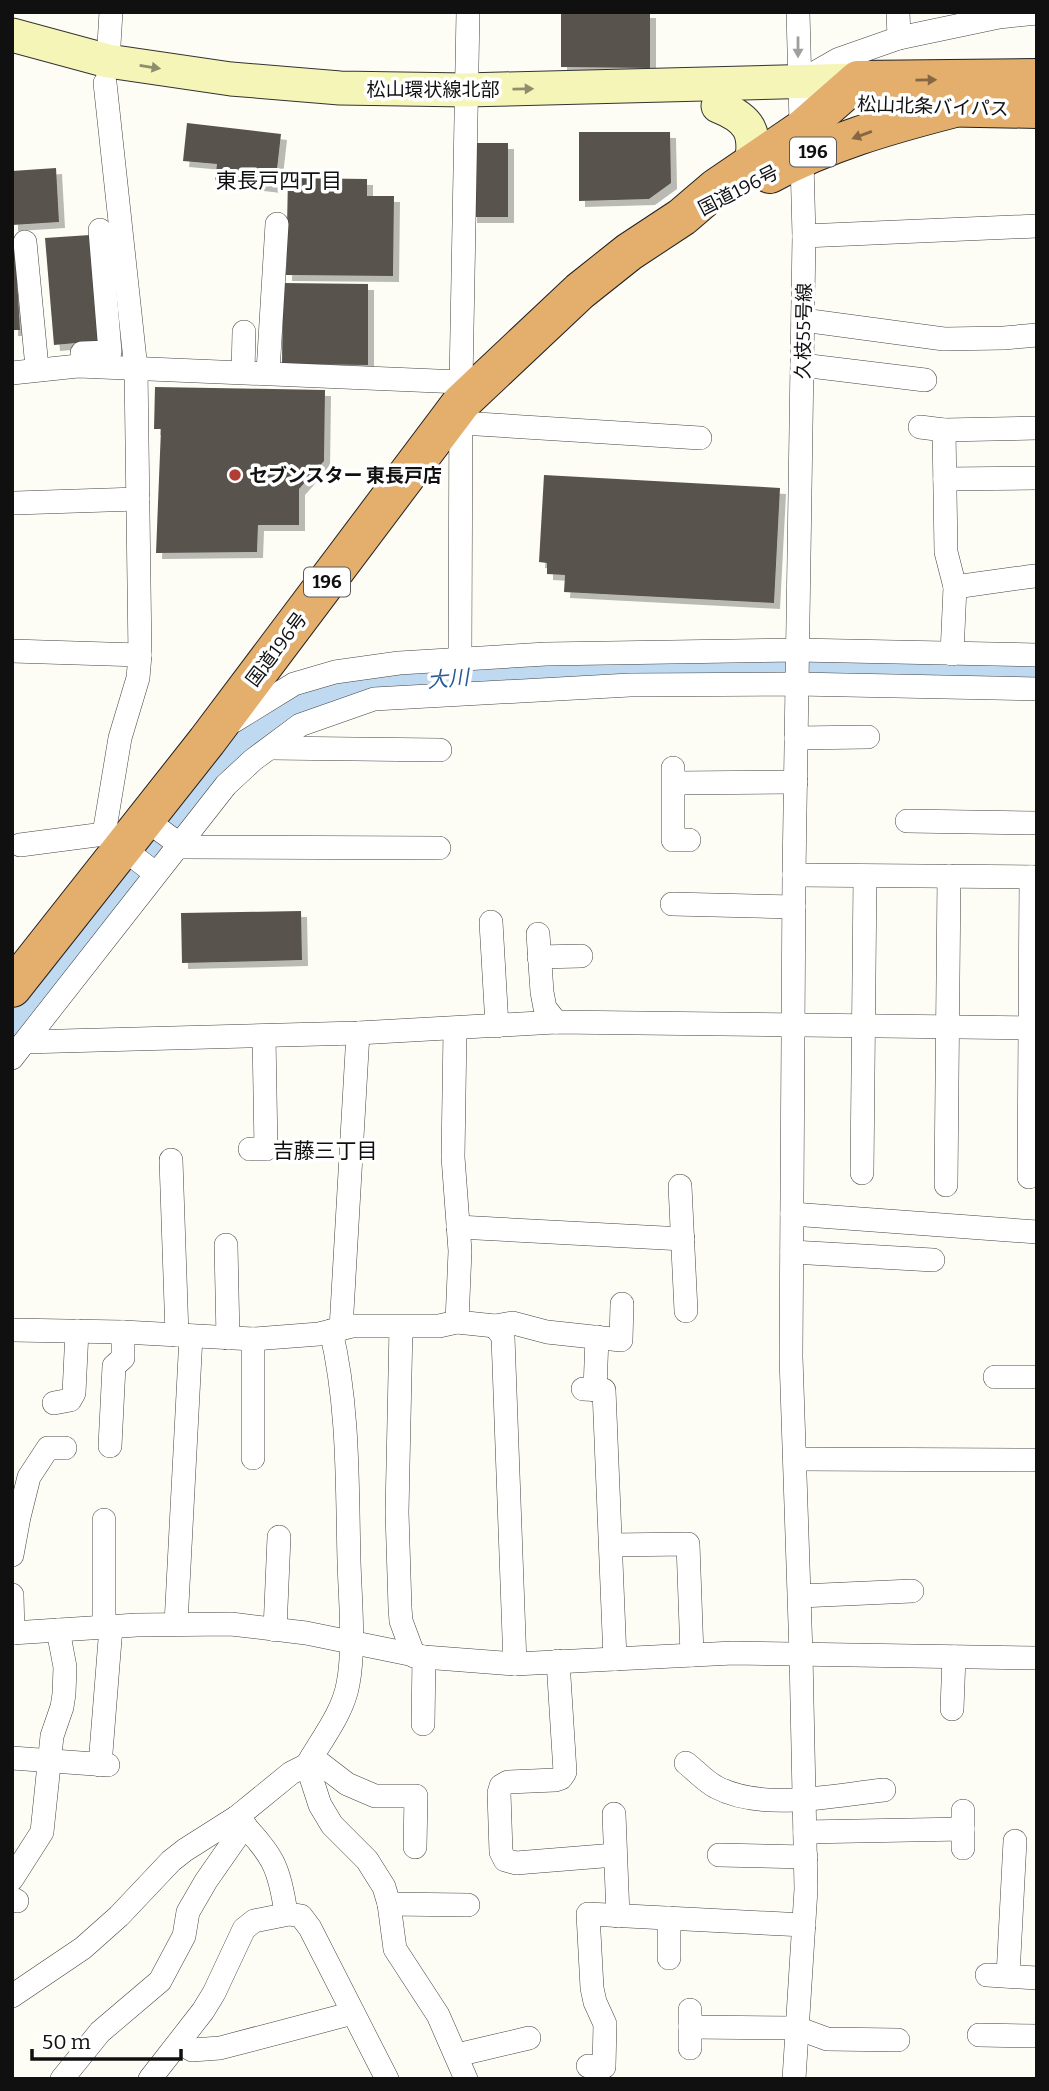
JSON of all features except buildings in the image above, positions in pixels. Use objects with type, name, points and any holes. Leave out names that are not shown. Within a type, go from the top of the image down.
[{"type":"highway","name":"松山北条バイパス","points":[[815,109],[1037,78]]},
{"type":"highway","name":"松山北条バイパス","points":[[815,109],[1037,109]]},
{"type":"highway","name":"国道196号","points":[[815,109],[889,125],[951,109]]},
{"type":"highway","name":"国道196号","points":[[46,976],[147,846],[206,741],[284,681],[461,403],[580,291],[629,252],[682,217],[716,188],[751,166],[815,109]]},
{"type":"highway","name":"国道196号","points":[[682,217],[723,201],[815,109]]},
{"type":"street","points":[[111,12],[107,72],[136,369],[140,655],[138,678],[120,737],[147,846]]},
{"type":"street","points":[[460,659],[461,403],[468,12]]},
{"type":"street","name":"久枝55号線","points":[[794,2079],[806,1857],[791,1357],[794,875],[804,236],[815,109],[798,12]]},
{"type":"street","points":[[898,12],[899,38]]},
{"type":"street","points":[[815,109],[839,59],[899,38],[999,14],[1037,13]]},
{"type":"street","name":"松山環状線北部","points":[[12,35],[107,72]]},
{"type":"street","name":"松山環状線北部","points":[[12,58],[107,72],[231,79],[466,102],[815,109]]},
{"type":"street","name":"松山環状線北部","points":[[466,102],[815,109]]},
{"type":"street","points":[[719,106],[733,112],[750,129],[755,146],[751,166]]},
{"type":"street","points":[[268,372],[277,224]]},
{"type":"street","points":[[804,236],[1037,226]]},
{"type":"street","points":[[12,359],[110,352],[100,230]]},
{"type":"street","points":[[25,242],[36,357]]},
{"type":"street","points":[[803,320],[944,339],[1037,335]]},
{"type":"street","points":[[243,372],[244,332]]},
{"type":"street","points":[[802,365],[925,380]]},
{"type":"street","points":[[12,373],[78,366],[268,372],[700,438]]},
{"type":"street","points":[[920,427],[944,430],[1037,428]]},
{"type":"street","points":[[944,430],[946,552],[955,587],[952,654]]},
{"type":"street","points":[[945,479],[1037,478]]},
{"type":"street","points":[[15,503],[138,499]]},
{"type":"street","points":[[955,587],[1034,576]]},
{"type":"street","points":[[300,725],[284,681],[399,663],[546,654],[798,650],[1037,655]]},
{"type":"street","points":[[12,651],[140,655]]},
{"type":"street","points":[[147,846],[300,725],[374,699],[630,685],[797,684],[1037,690]]},
{"type":"street","points":[[796,738],[868,737]]},
{"type":"street","points":[[270,748],[440,750]]},
{"type":"street","points":[[689,840],[674,840],[673,775],[796,782]]},
{"type":"street","points":[[907,821],[1023,816]]},
{"type":"street","points":[[20,845],[439,848]]},
{"type":"street","points":[[794,875],[1034,877],[1029,1177]]},
{"type":"street","points":[[862,1173],[865,876]]},
{"type":"street","points":[[946,1185],[949,876]]},
{"type":"street","points":[[672,904],[794,906]]},
{"type":"street","points":[[491,922],[496,1026]]},
{"type":"street","points":[[538,934],[545,1008],[556,1022]]},
{"type":"street","points":[[539,957],[582,956]]},
{"type":"street","points":[[46,976],[19,1050],[455,1030],[556,1022],[1033,1028]]},
{"type":"street","points":[[455,1030],[453,1157],[460,1251],[457,1322]]},
{"type":"street","points":[[12,1996],[83,1948],[119,1916],[171,1861],[241,1821],[291,1773],[309,1761],[341,1705],[348,1685],[350,1642],[347,1497],[336,1330],[358,1034]]},
{"type":"street","points":[[250,1149],[266,1149],[264,1037]]},
{"type":"street","points":[[171,1160],[184,1335],[176,1624]]},
{"type":"street","points":[[680,1186],[686,1311]]},
{"type":"street","points":[[792,1214],[1037,1232]]},
{"type":"street","points":[[458,1227],[683,1239]]},
{"type":"street","points":[[226,1245],[228,1338]]},
{"type":"street","points":[[792,1252],[933,1261]]},
{"type":"street","points":[[12,1330],[123,1332],[253,1339],[352,1326],[439,1326],[457,1322],[495,1326],[513,1323],[547,1332],[621,1340],[622,1304]]},
{"type":"street","points":[[401,1326],[397,1512],[400,1608],[401,1620],[419,1656],[423,1724]]},
{"type":"street","points":[[495,1326],[503,1337],[515,1664]]},
{"type":"street","points":[[54,1403],[70,1401],[74,1393],[77,1331]]},
{"type":"street","points":[[110,1446],[114,1366],[123,1358],[123,1332]]},
{"type":"street","points":[[597,1337],[589,1390],[604,1390],[615,1658]]},
{"type":"street","points":[[253,1339],[253,1458]]},
{"type":"street","points":[[995,1377],[1037,1377]]},
{"type":"street","points":[[12,1555],[29,1477],[48,1447],[65,1448]]},
{"type":"street","points":[[795,1460],[1037,1460]]},
{"type":"street","points":[[12,1758],[104,1765],[108,1627],[104,1520]]},
{"type":"street","points":[[275,1630],[279,1537]]},
{"type":"street","points":[[611,1545],[688,1544],[692,1655]]},
{"type":"street","points":[[800,1596],[912,1591]]},
{"type":"street","points":[[12,1595],[13,1633],[176,1624],[231,1624],[350,1642],[419,1656],[515,1664],[733,1653],[1037,1658]]},
{"type":"street","points":[[12,1879],[42,1832],[51,1736],[62,1707],[64,1693],[65,1667],[58,1630]]},
{"type":"street","points":[[952,1709],[954,1657]]},
{"type":"street","points":[[558,1661],[565,1772],[561,1778],[555,1780],[508,1782],[501,1786],[501,1852],[505,1860],[516,1863],[615,1855]]},
{"type":"street","points":[[309,1761],[375,1797],[416,1796],[415,1847]]},
{"type":"street","points":[[309,1761],[320,1805],[332,1825],[377,1873],[389,1904],[395,1949],[438,2015],[466,2079]]},
{"type":"street","points":[[686,1763],[716,1787],[755,1799],[779,1801],[884,1790]]},
{"type":"street","points":[[614,1814],[618,1916]]},
{"type":"street","points":[[241,1821],[269,1852],[276,1867],[286,1914]]},
{"type":"street","points":[[62,2079],[100,2032],[160,1981],[184,1936],[188,1912],[241,1821]]},
{"type":"street","points":[[805,1832],[963,1829]]},
{"type":"street","points":[[1015,1841],[997,1976],[1037,1978]]},
{"type":"street","points":[[719,1855],[806,1857]]},
{"type":"street","points":[[389,1904],[468,1905]]},
{"type":"street","points":[[150,2079],[214,1993],[244,1929],[254,1921],[286,1914],[301,1916],[310,1928],[387,2079]]},
{"type":"street","points":[[588,2066],[604,2067],[605,2039],[605,2024],[592,1988],[588,1914],[804,1924]]},
{"type":"street","points":[[669,1918],[669,1958]]},
{"type":"street","points":[[180,2042],[192,2050],[220,2048],[353,2012]]},
{"type":"street","points":[[690,2029],[797,2028],[827,2039],[898,2040]]},
{"type":"street","points":[[979,2035],[1037,2036]]},
{"type":"street","points":[[457,2055],[529,2038]]},
{"type":"waterway","name":"大川","points":[[12,1032],[156,848],[246,743],[314,703],[374,685],[528,673],[710,669],[1037,672]]},
{"type":"place","name":"セブンスター 東長戸店","points":[[235,475]]},
{"type":"district","name":"東長戸四丁目","points":[[279,181]]},
{"type":"district","name":"吉藤三丁目","points":[[325,1151]]}]
